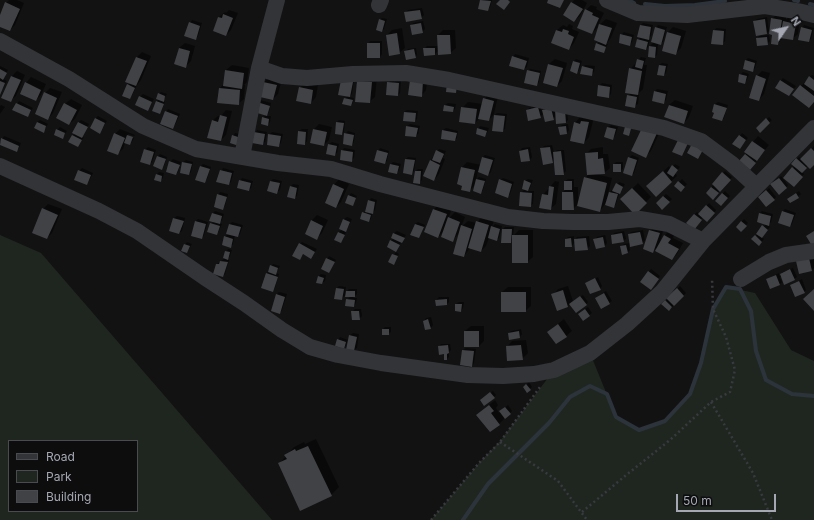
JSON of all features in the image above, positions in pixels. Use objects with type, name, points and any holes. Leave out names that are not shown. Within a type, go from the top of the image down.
[{"type":"street","points":[[242,158],[260,68],[277,0]]},
{"type":"street","points":[[607,0],[687,15],[729,5],[808,9]]},
{"type":"street","points":[[0,41],[68,79],[143,126],[196,149],[242,158],[330,170],[508,217],[543,221],[573,222],[608,222],[640,219],[669,224],[703,242]]},
{"type":"street","points":[[260,68],[282,76],[307,78],[353,74],[406,73],[449,80],[664,128],[701,140],[732,164],[756,186]]},
{"type":"street","points":[[0,166],[99,211],[137,231],[204,277],[244,302],[282,330],[310,347],[338,355],[381,364],[468,375],[503,376],[534,374],[554,370],[590,353],[628,324],[662,292],[703,242],[814,128]]},
{"type":"street","points":[[741,279],[769,262],[786,255],[814,251]]},
{"type":"path","points":[[582,512],[624,476],[670,440],[711,402],[730,392],[735,370],[726,337],[713,309],[712,278]]},
{"type":"path","points":[[431,520],[479,462],[500,442],[554,370]]},
{"type":"path","points":[[711,402],[753,473],[772,520]]},
{"type":"path","points":[[500,442],[558,481],[587,520]]},
{"type":"green space","points":[[0,235],[41,253],[272,520],[0,520]]},
{"type":"green space","points":[[726,287],[755,293],[791,350],[814,361],[814,520],[431,520],[479,463],[500,441],[554,370],[590,353],[616,417],[639,430],[665,421],[690,394],[701,363],[713,309]]},
{"type":"building","points":[[480,0],[491,1],[488,11],[478,9]]},
{"type":"building","points":[[500,0],[508,0],[510,2],[504,10],[496,4]]},
{"type":"building","points":[[548,0],[564,0],[560,8],[547,3]]},
{"type":"building","points":[[5,2],[20,9],[10,31],[0,27],[0,15]]},
{"type":"building","points":[[571,2],[583,9],[574,22],[563,15]]},
{"type":"building","points":[[585,9],[593,13],[592,15],[599,18],[592,34],[577,28]]},
{"type":"building","points":[[420,10],[422,19],[406,22],[404,12]]},
{"type":"building","points":[[223,14],[233,18],[226,36],[213,31],[218,17],[222,18]]},
{"type":"building","points":[[771,18],[782,20],[778,45],[771,44],[772,35],[769,34]]},
{"type":"building","points":[[379,19],[385,21],[382,32],[376,30]]},
{"type":"building","points":[[765,19],[767,34],[756,36],[753,21]]},
{"type":"building","points":[[783,21],[796,24],[793,40],[780,38]]},
{"type":"building","points":[[189,22],[200,26],[196,40],[184,36]]},
{"type":"building","points":[[421,23],[423,33],[412,35],[410,25]]},
{"type":"building","points":[[599,24],[612,28],[606,45],[594,40]]},
{"type":"building","points":[[640,25],[651,27],[649,40],[637,37]]},
{"type":"building","points":[[655,27],[665,30],[661,45],[651,42]]},
{"type":"building","points":[[801,27],[812,30],[809,42],[798,40]]},
{"type":"building","points":[[563,29],[569,31],[568,34],[574,37],[569,50],[551,43],[556,30],[562,32]]},
{"type":"building","points":[[713,30],[724,31],[723,45],[711,44]]},
{"type":"building","points":[[667,32],[681,36],[676,55],[662,51]]},
{"type":"building","points":[[397,33],[400,54],[389,56],[386,35]]},
{"type":"building","points":[[620,34],[632,37],[630,46],[619,43]]},
{"type":"building","points":[[437,35],[450,35],[451,54],[438,55]]},
{"type":"building","points":[[767,37],[768,45],[757,46],[756,38]]},
{"type":"building","points":[[637,39],[648,42],[646,50],[635,47]]},
{"type":"building","points":[[367,43],[380,43],[380,58],[367,58]]},
{"type":"building","points":[[596,43],[606,47],[604,53],[594,50]]},
{"type":"building","points":[[649,46],[656,47],[655,58],[648,57]]},
{"type":"building","points":[[179,48],[190,51],[186,68],[174,64]]},
{"type":"building","points":[[423,48],[435,48],[435,55],[424,56]]},
{"type":"building","points":[[414,49],[416,58],[406,60],[404,51]]},
{"type":"building","points":[[512,56],[527,61],[524,70],[509,66]]},
{"type":"building","points":[[136,57],[147,61],[136,86],[125,82]]},
{"type":"building","points":[[637,59],[644,61],[642,69],[635,67]]},
{"type":"building","points":[[745,60],[755,63],[753,72],[743,69]]},
{"type":"building","points":[[573,61],[580,63],[577,74],[570,71]]},
{"type":"building","points":[[548,64],[563,68],[557,87],[543,83]]},
{"type":"building","points":[[659,65],[666,66],[664,76],[657,75]]},
{"type":"building","points":[[582,66],[593,69],[592,76],[580,74]]},
{"type":"building","points":[[629,68],[642,71],[638,95],[625,93]]},
{"type":"building","points":[[0,69],[7,73],[3,80],[0,78]]},
{"type":"building","points":[[225,70],[244,73],[242,89],[223,86]]},
{"type":"building","points":[[527,70],[540,73],[537,86],[524,83]]},
{"type":"building","points":[[739,74],[747,76],[745,84],[738,82]]},
{"type":"building","points":[[756,75],[766,79],[759,101],[749,98]]},
{"type":"building","points":[[11,76],[21,80],[11,102],[1,98]]},
{"type":"building","points":[[809,76],[814,80],[814,91],[804,84]]},
{"type":"building","points":[[341,80],[353,82],[350,97],[338,95]]},
{"type":"building","points":[[410,80],[423,81],[422,97],[408,95]]},
{"type":"building","points":[[780,80],[794,89],[789,96],[775,88]]},
{"type":"building","points":[[0,81],[5,83],[0,95]]},
{"type":"building","points":[[357,81],[372,82],[370,103],[355,102]]},
{"type":"building","points":[[25,82],[41,90],[36,101],[20,94]]},
{"type":"building","points":[[263,82],[277,85],[273,100],[260,97]]},
{"type":"building","points":[[387,82],[399,83],[398,96],[386,95]]},
{"type":"building","points":[[447,83],[457,84],[456,93],[446,92]]},
{"type":"building","points":[[127,84],[135,88],[130,99],[122,96]]},
{"type":"building","points":[[598,85],[610,87],[609,98],[597,96]]},
{"type":"building","points":[[800,85],[814,96],[814,102],[809,108],[792,95]]},
{"type":"building","points":[[299,87],[313,90],[311,104],[296,101]]},
{"type":"building","points":[[219,88],[240,90],[239,105],[217,103]]},
{"type":"building","points":[[654,91],[666,94],[664,104],[652,101]]},
{"type":"building","points":[[44,92],[57,98],[48,120],[35,114]]},
{"type":"building","points":[[158,93],[165,96],[164,102],[156,99]]},
{"type":"building","points":[[627,95],[637,97],[635,108],[625,106]]},
{"type":"building","points":[[139,96],[152,102],[148,111],[135,105]]},
{"type":"building","points":[[344,98],[353,100],[351,106],[342,104]]},
{"type":"building","points":[[483,98],[494,101],[489,121],[478,119]]},
{"type":"building","points":[[156,101],[164,104],[160,114],[152,111]]},
{"type":"building","points":[[257,102],[270,106],[267,116],[254,112]]},
{"type":"building","points":[[16,103],[31,110],[28,117],[12,110]]},
{"type":"building","points":[[64,103],[77,110],[69,125],[56,118]]},
{"type":"building","points":[[714,104],[727,108],[722,121],[712,118],[714,113],[712,112]]},
{"type":"building","points":[[444,105],[454,107],[453,112],[443,111]]},
{"type":"building","points":[[669,105],[688,111],[684,124],[664,117]]},
{"type":"building","points":[[461,107],[477,109],[475,124],[459,122]]},
{"type":"building","points":[[538,107],[541,118],[528,121],[526,110]]},
{"type":"building","points":[[551,108],[554,120],[545,122],[542,110]]},
{"type":"building","points":[[555,110],[565,110],[566,123],[556,124]]},
{"type":"building","points":[[165,111],[178,116],[173,129],[160,124]]},
{"type":"building","points":[[404,112],[416,113],[415,122],[403,121]]},
{"type":"building","points":[[220,115],[227,117],[221,141],[207,138],[212,120],[218,122]]},
{"type":"building","points":[[494,115],[505,116],[503,132],[492,131]]},
{"type":"building","points":[[262,117],[269,119],[268,126],[261,124]]},
{"type":"building","points":[[95,118],[105,123],[100,134],[90,128]]},
{"type":"building","points":[[766,118],[770,123],[760,133],[756,128]]},
{"type":"building","points":[[581,121],[589,122],[584,144],[570,141],[574,122],[580,124]]},
{"type":"building","points":[[37,122],[46,126],[44,133],[34,128]]},
{"type":"building","points":[[78,122],[88,127],[82,138],[72,133]]},
{"type":"building","points":[[336,122],[344,123],[342,135],[335,134]]},
{"type":"building","points":[[626,123],[632,125],[629,136],[623,134]]},
{"type":"building","points":[[406,126],[418,128],[416,137],[405,136]]},
{"type":"building","points":[[566,126],[567,134],[560,135],[558,127]]},
{"type":"building","points":[[607,127],[616,129],[613,140],[604,137]]},
{"type":"building","points":[[477,128],[487,131],[485,137],[476,134]]},
{"type":"building","points":[[56,129],[65,133],[63,139],[54,135]]},
{"type":"building","points":[[313,129],[327,132],[324,146],[310,143]]},
{"type":"building","points":[[442,130],[457,133],[455,141],[441,139]]},
{"type":"building","points":[[641,130],[657,133],[646,158],[631,151]]},
{"type":"building","points":[[298,131],[306,132],[305,145],[297,144]]},
{"type":"building","points":[[254,132],[265,134],[263,145],[252,143]]},
{"type":"building","points":[[114,133],[125,138],[118,155],[107,151]]},
{"type":"building","points":[[344,133],[354,135],[352,146],[343,144]]},
{"type":"building","points":[[268,134],[281,136],[279,147],[267,145]]},
{"type":"building","points":[[72,135],[82,140],[78,147],[68,142]]},
{"type":"building","points":[[127,135],[133,137],[130,145],[124,143]]},
{"type":"building","points":[[232,135],[241,138],[239,146],[230,143]]},
{"type":"building","points":[[739,135],[746,140],[740,149],[732,144]]},
{"type":"building","points":[[1,138],[19,146],[17,152],[0,145]]},
{"type":"building","points":[[679,138],[688,143],[682,156],[672,152]]},
{"type":"building","points":[[694,140],[705,146],[698,159],[687,153]]},
{"type":"building","points":[[752,141],[765,150],[757,161],[744,152]]},
{"type":"building","points":[[328,144],[337,146],[335,156],[326,154]]},
{"type":"building","points":[[550,147],[553,163],[543,165],[540,148]]},
{"type":"building","points":[[811,148],[814,151],[814,165],[810,169],[800,159]]},
{"type":"building","points":[[144,149],[154,152],[150,165],[140,162]]},
{"type":"building","points":[[528,149],[530,161],[521,162],[519,151]]},
{"type":"building","points":[[341,150],[353,152],[352,162],[340,160]]},
{"type":"building","points":[[377,150],[388,153],[385,164],[374,161]]},
{"type":"building","points":[[436,150],[444,154],[440,163],[432,160]]},
{"type":"building","points":[[561,151],[564,175],[555,175],[553,152]]},
{"type":"building","points":[[598,152],[598,159],[603,158],[605,174],[587,175],[585,153]]},
{"type":"building","points":[[745,154],[756,163],[750,170],[739,161]]},
{"type":"building","points":[[157,156],[166,159],[162,170],[153,166]]},
{"type":"building","points":[[482,157],[493,160],[488,176],[478,172]]},
{"type":"building","points":[[628,157],[637,160],[632,176],[623,173]]},
{"type":"building","points":[[796,158],[807,168],[802,173],[791,164]]},
{"type":"building","points":[[405,159],[415,160],[412,175],[403,173]]},
{"type":"building","points":[[430,160],[440,165],[434,181],[423,176]]},
{"type":"building","points":[[169,161],[180,165],[176,175],[166,172]]},
{"type":"building","points":[[182,162],[192,164],[189,175],[180,173]]},
{"type":"building","points":[[390,164],[399,166],[397,174],[388,172]]},
{"type":"building","points":[[613,164],[621,164],[621,172],[613,172]]},
{"type":"building","points":[[672,165],[678,170],[673,177],[667,173]]},
{"type":"building","points":[[200,166],[210,169],[205,183],[195,180]]},
{"type":"building","points":[[461,167],[475,170],[470,192],[461,190],[462,186],[457,184]]},
{"type":"building","points":[[792,167],[803,177],[794,187],[783,178]]},
{"type":"building","points":[[78,170],[91,175],[87,185],[74,180]]},
{"type":"building","points":[[220,170],[232,173],[229,185],[216,182]]},
{"type":"building","points":[[415,171],[421,171],[420,184],[413,183]]},
{"type":"building","points":[[663,171],[672,182],[656,197],[646,186]]},
{"type":"building","points":[[722,172],[731,180],[720,192],[712,184]]},
{"type":"building","points":[[156,174],[162,176],[161,182],[154,180]]},
{"type":"building","points":[[584,177],[607,183],[600,212],[577,206]]},
{"type":"building","points":[[779,178],[787,188],[779,195],[770,184]]},
{"type":"building","points":[[476,179],[485,181],[481,194],[473,191]]},
{"type":"building","points":[[499,179],[512,184],[508,198],[495,193]]},
{"type":"building","points":[[239,180],[251,183],[249,191],[237,188]]},
{"type":"building","points":[[524,180],[531,183],[528,191],[522,189]]},
{"type":"building","points":[[270,181],[280,183],[277,194],[267,191]]},
{"type":"building","points":[[564,181],[572,181],[572,190],[564,190]]},
{"type":"building","points":[[678,181],[685,187],[681,192],[674,186]]},
{"type":"building","points":[[616,183],[623,187],[620,194],[612,191]]},
{"type":"building","points":[[333,184],[344,189],[336,208],[325,203]]},
{"type":"building","points":[[290,186],[297,188],[295,199],[287,197]]},
{"type":"building","points":[[549,186],[554,187],[551,210],[539,208],[542,194],[548,195]]},
{"type":"building","points":[[711,187],[719,193],[713,200],[706,193]]},
{"type":"building","points":[[632,188],[647,203],[635,215],[620,199]]},
{"type":"building","points":[[766,190],[775,200],[766,207],[758,197]]},
{"type":"building","points":[[520,192],[532,193],[531,207],[519,206]]},
{"type":"building","points":[[562,192],[573,192],[574,210],[562,210]]},
{"type":"building","points":[[609,192],[618,194],[614,208],[605,205]]},
{"type":"building","points":[[722,193],[728,198],[721,206],[715,201]]},
{"type":"building","points":[[796,193],[799,198],[790,203],[787,199]]},
{"type":"building","points":[[217,194],[227,197],[223,210],[214,207]]},
{"type":"building","points":[[348,195],[356,198],[353,206],[345,203]]},
{"type":"building","points":[[663,196],[670,202],[662,210],[656,203]]},
{"type":"building","points":[[368,200],[375,202],[373,214],[365,212]]},
{"type":"building","points":[[706,205],[715,213],[707,222],[698,214]]},
{"type":"building","points":[[42,208],[58,215],[47,239],[32,233]]},
{"type":"building","points":[[433,209],[447,214],[438,238],[424,232]]},
{"type":"building","points":[[782,211],[794,215],[790,227],[778,223]]},
{"type":"building","points":[[362,212],[371,215],[369,222],[360,219]]},
{"type":"building","points":[[212,213],[222,216],[220,224],[209,221]]},
{"type":"building","points":[[759,213],[771,216],[769,226],[757,222]]},
{"type":"building","points":[[694,214],[702,220],[694,230],[686,223]]},
{"type":"building","points":[[448,217],[460,222],[453,242],[441,237]]},
{"type":"building","points":[[173,218],[184,221],[179,234],[169,231]]},
{"type":"building","points":[[343,219],[350,222],[346,232],[339,229]]},
{"type":"building","points":[[311,220],[323,226],[317,240],[305,234]]},
{"type":"building","points":[[195,221],[206,224],[202,239],[191,236]]},
{"type":"building","points":[[476,221],[489,225],[481,252],[468,248]]},
{"type":"building","points":[[741,221],[747,226],[741,232],[736,227]]},
{"type":"building","points":[[210,223],[220,226],[217,235],[207,232]]},
{"type":"building","points":[[229,224],[241,227],[238,237],[226,234]]},
{"type":"building","points":[[415,224],[424,227],[419,238],[410,235]]},
{"type":"building","points":[[461,225],[472,229],[464,257],[453,254]]},
{"type":"building","points":[[762,225],[768,230],[762,238],[756,234]]},
{"type":"building","points":[[491,226],[500,229],[497,241],[488,238]]},
{"type":"building","points":[[502,229],[512,229],[511,243],[501,243]]},
{"type":"building","points":[[649,230],[660,233],[653,253],[643,249]]},
{"type":"building","points":[[814,231],[814,249],[806,236]]},
{"type":"building","points":[[338,232],[345,235],[341,243],[334,240]]},
{"type":"building","points":[[640,232],[643,244],[630,247],[628,234]]},
{"type":"building","points":[[393,233],[405,238],[402,243],[391,238]]},
{"type":"building","points":[[622,233],[624,242],[612,244],[611,235]]},
{"type":"building","points":[[512,235],[528,235],[528,263],[512,263]]},
{"type":"building","points":[[664,235],[671,239],[668,243],[679,249],[672,260],[655,251]]},
{"type":"building","points":[[755,235],[762,242],[759,246],[751,239]]},
{"type":"building","points":[[224,236],[233,239],[231,248],[222,245]]},
{"type":"building","points":[[603,237],[605,247],[596,249],[593,239]]},
{"type":"building","points":[[571,238],[572,247],[565,247],[565,239]]},
{"type":"building","points":[[586,238],[588,250],[575,251],[574,239]]},
{"type":"building","points":[[390,240],[400,245],[396,252],[387,247]]},
{"type":"building","points":[[299,243],[315,252],[311,259],[303,254],[300,260],[292,256]]},
{"type":"building","points":[[184,244],[190,246],[187,253],[181,251]]},
{"type":"building","points":[[626,245],[628,253],[622,255],[620,246]]},
{"type":"building","points":[[225,251],[230,252],[228,260],[223,258]]},
{"type":"building","points":[[392,254],[398,256],[394,265],[388,262]]},
{"type":"building","points":[[326,258],[335,262],[329,273],[321,269]]},
{"type":"building","points":[[809,258],[812,271],[799,274],[796,261]]},
{"type":"building","points":[[220,261],[228,262],[223,277],[213,274],[216,264],[219,264]]},
{"type":"building","points":[[270,265],[278,268],[276,275],[268,272]]},
{"type":"building","points":[[790,269],[795,280],[784,285],[780,274]]},
{"type":"building","points":[[648,271],[659,279],[651,290],[640,282]]},
{"type":"building","points":[[266,273],[278,277],[273,292],[261,288]]},
{"type":"building","points":[[776,275],[780,285],[770,289],[766,279]]},
{"type":"building","points":[[318,276],[324,278],[322,284],[316,283]]},
{"type":"building","points":[[595,278],[601,290],[590,294],[585,283]]},
{"type":"building","points":[[799,281],[805,293],[795,297],[790,285]]},
{"type":"building","points":[[336,288],[344,289],[342,300],[334,299]]},
{"type":"building","points":[[677,288],[684,296],[674,306],[666,298]]},
{"type":"building","points":[[814,289],[814,311],[803,299]]},
{"type":"building","points":[[563,290],[568,307],[557,311],[551,294]]},
{"type":"building","points":[[346,291],[355,291],[355,297],[345,297]]},
{"type":"building","points":[[501,292],[526,292],[526,312],[501,312]]},
{"type":"building","points":[[604,293],[610,304],[601,309],[595,298]]},
{"type":"building","points":[[276,294],[285,297],[280,314],[271,311]]},
{"type":"building","points":[[580,296],[587,305],[576,313],[569,304]]},
{"type":"building","points":[[346,299],[355,300],[354,307],[345,306]]},
{"type":"building","points":[[447,299],[447,305],[436,306],[435,300]]},
{"type":"building","points":[[665,300],[672,307],[669,311],[661,304]]},
{"type":"building","points":[[455,304],[462,304],[461,312],[455,311]]},
{"type":"building","points":[[585,309],[590,316],[583,321],[578,314]]},
{"type":"building","points":[[351,311],[359,311],[360,320],[352,320]]},
{"type":"building","points":[[428,319],[431,329],[425,330],[423,321]]},
{"type":"building","points":[[558,324],[567,337],[556,344],[547,332]]},
{"type":"building","points":[[382,329],[389,329],[389,335],[382,335]]},
{"type":"building","points":[[464,331],[479,331],[479,347],[464,347]]},
{"type":"building","points":[[519,331],[520,338],[509,340],[508,333]]},
{"type":"building","points":[[349,335],[357,337],[354,351],[346,350]]},
{"type":"building","points":[[337,339],[346,342],[344,349],[335,346]]},
{"type":"building","points":[[448,345],[449,353],[447,354],[447,360],[444,360],[444,354],[439,355],[438,346]]},
{"type":"building","points":[[521,345],[523,360],[507,361],[506,346]]},
{"type":"building","points":[[462,350],[474,351],[472,367],[460,365]]},
{"type":"building","points":[[526,384],[531,390],[527,393],[523,387]]},
{"type":"building","points":[[490,392],[495,398],[484,406],[480,400]]},
{"type":"building","points":[[489,405],[494,411],[491,413],[500,425],[490,432],[476,415]]},
{"type":"building","points":[[505,407],[511,414],[505,419],[499,411]]},
{"type":"building","points":[[308,446],[332,496],[300,511],[278,463],[287,459],[284,455],[295,449],[296,451]]},
{"type":"waterway","points":[[628,0],[634,3]]},
{"type":"waterway","points":[[794,0],[798,1]]},
{"type":"waterway","points":[[645,4],[665,6],[695,5],[725,1]]},
{"type":"waterway","points":[[810,4],[814,5]]},
{"type":"waterway","points":[[463,520],[488,484],[549,423],[570,397],[590,386],[607,394],[616,417],[639,430],[665,421],[690,394],[701,363],[713,309],[726,287],[740,289],[751,311],[756,351],[766,380],[792,394],[814,396]]}]
